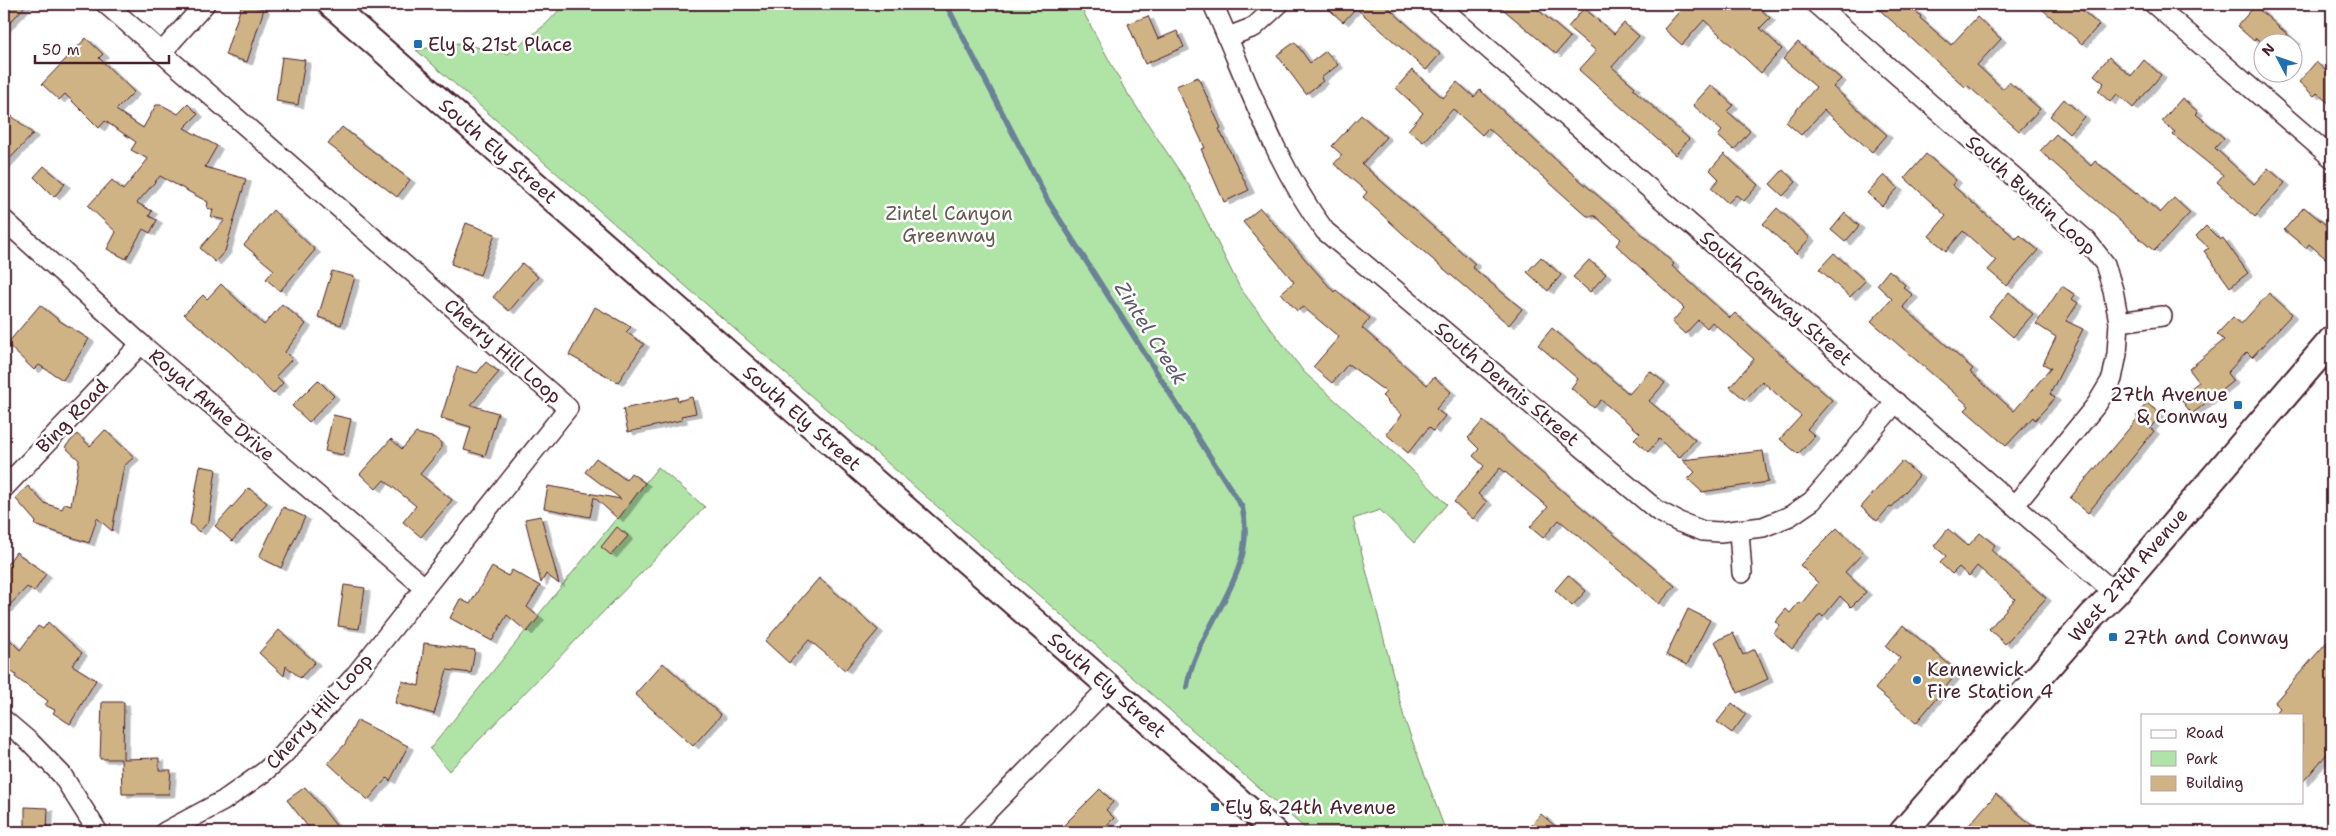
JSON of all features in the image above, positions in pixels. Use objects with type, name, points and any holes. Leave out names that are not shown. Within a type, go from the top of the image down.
[{"type":"main road","name":"West 27th Avenue","points":[[1909,830],[2332,340]]},
{"type":"street","name":"Cherry Hill Loop","points":[[106,4],[568,408],[352,678],[282,756],[264,772],[223,801],[165,832]]},
{"type":"street","points":[[162,52],[206,4]]},
{"type":"street","name":"South Ely Street","points":[[330,4],[1275,832]]},
{"type":"street","name":"South Dennis Street","points":[[1213,4],[1288,175],[1305,204],[1325,231],[1658,511],[1678,522],[1704,531],[1739,531],[1763,527],[1790,516],[1812,501],[1896,402]]},
{"type":"street","points":[[1228,37],[1254,27],[1279,4]]},
{"type":"street","name":"South Conway Street","points":[[1437,4],[2115,593]]},
{"type":"street","name":"South Buntin Loop","points":[[1816,4],[2087,241],[2105,264],[2113,290],[2119,322],[2117,354],[2112,379],[2097,404],[2015,505]]},
{"type":"street","points":[[2154,4],[2332,158]]},
{"type":"street","name":"Royal Anne Drive","points":[[4,220],[141,344],[424,587]]},
{"type":"street","points":[[2119,322],[2162,316]]},
{"type":"street","name":"Bing Road","points":[[4,488],[141,344]]},
{"type":"street","points":[[1739,531],[1742,573]]},
{"type":"street","points":[[967,832],[1109,687]]},
{"type":"street","points":[[4,720],[37,748],[62,775],[98,832]]},
{"type":"green space","name":"Zintel Canyon Greenway","points":[[565,4],[1079,4],[1124,88],[1190,187],[1240,288],[1304,372],[1404,462],[1447,504],[1414,543],[1380,510],[1353,519],[1405,721],[1446,832],[1309,832],[416,50],[458,43],[508,54],[546,24]]},
{"type":"green space","points":[[658,467],[705,507],[449,771],[430,749]]},
{"type":"building","points":[[4,4],[27,4],[4,29]]},
{"type":"building","points":[[242,4],[264,9],[247,62],[225,55]]},
{"type":"building","points":[[1323,4],[1384,4],[1440,54],[1426,70],[1356,8],[1343,22]]},
{"type":"building","points":[[1497,4],[1531,4],[1570,37],[1556,54]]},
{"type":"building","points":[[1686,4],[1755,4],[1770,18],[1760,28],[1782,49],[1761,73],[1704,20],[1682,45],[1664,29]]},
{"type":"building","points":[[1873,4],[1908,4],[1921,16],[1920,18],[1951,45],[1977,17],[2001,39],[1977,65],[2003,89],[2009,82],[2040,109],[2019,131],[1967,85],[1965,87]]},
{"type":"building","points":[[2036,4],[2075,4],[2099,25],[2082,44]]},
{"type":"building","points":[[2255,6],[2285,32],[2254,32],[2254,41],[2237,26]]},
{"type":"building","points":[[1584,8],[1614,34],[1624,23],[1639,36],[1612,67],[1635,87],[1633,89],[1689,139],[1675,155],[1579,70],[1596,51],[1568,27]]},
{"type":"building","points":[[1148,16],[1158,39],[1177,31],[1184,47],[1145,64],[1128,24]]},
{"type":"building","points":[[86,38],[103,54],[99,58],[134,92],[116,110],[143,128],[156,105],[162,105],[178,114],[188,104],[198,114],[184,128],[217,146],[205,167],[246,179],[225,251],[215,262],[200,248],[225,220],[211,217],[213,210],[207,208],[208,202],[160,176],[137,203],[152,211],[149,216],[157,220],[150,233],[143,229],[126,259],[107,249],[116,232],[88,206],[112,180],[123,190],[148,159],[131,150],[136,142],[105,121],[99,128],[65,94],[59,100],[42,84]]},
{"type":"building","points":[[1295,42],[1310,63],[1326,51],[1338,65],[1321,78],[1323,81],[1306,94],[1277,55]]},
{"type":"building","points":[[1798,42],[1841,79],[1833,87],[1887,135],[1872,152],[1824,110],[1801,135],[1786,122],[1816,87],[1783,59]]},
{"type":"building","points":[[282,57],[305,60],[298,105],[276,101]]},
{"type":"building","points":[[2109,57],[2131,76],[2144,60],[2161,75],[2133,108],[2117,94],[2110,102],[2098,91],[2104,83],[2094,75]]},
{"type":"building","points":[[2316,62],[2332,76],[2332,106],[2317,93],[2314,96],[2299,82],[2304,82],[2304,76]]},
{"type":"building","points":[[1412,70],[1443,98],[1457,82],[1474,97],[1480,90],[1554,158],[1632,225],[1674,264],[1672,266],[1730,318],[1735,313],[1832,400],[1807,429],[1815,436],[1798,454],[1780,439],[1801,416],[1762,381],[1745,400],[1730,387],[1754,359],[1712,322],[1707,328],[1698,320],[1685,334],[1672,322],[1684,308],[1616,245],[1621,239],[1595,216],[1587,216],[1488,128],[1482,135],[1453,109],[1423,142],[1408,130],[1423,113],[1396,88]]},
{"type":"building","points":[[1198,77],[1221,128],[1219,129],[1249,190],[1224,202],[1201,149],[1205,148],[1176,86]]},
{"type":"building","points":[[1711,85],[1733,105],[1727,111],[1750,131],[1734,150],[1718,136],[1722,131],[1693,105]]},
{"type":"building","points":[[2182,98],[2198,112],[2196,114],[2224,138],[2215,148],[2254,184],[2268,168],[2285,183],[2255,217],[2217,182],[2223,175],[2173,135],[2175,132],[2162,121]]},
{"type":"building","points":[[2064,99],[2084,117],[2069,133],[2050,116]]},
{"type":"building","points":[[1361,115],[1386,137],[1362,164],[1475,264],[1472,267],[1522,309],[1509,325],[1402,233],[1363,197],[1367,192],[1334,164],[1342,155],[1332,146]]},
{"type":"building","points":[[12,116],[33,134],[4,165],[4,125]]},
{"type":"building","points":[[342,127],[410,180],[397,197],[328,144]]},
{"type":"building","points":[[2056,134],[2091,166],[2095,161],[2160,213],[2174,198],[2190,213],[2154,251],[2040,151]]},
{"type":"building","points":[[1724,154],[1758,185],[1744,201],[1736,195],[1728,203],[1711,188],[1719,179],[1710,170]]},
{"type":"building","points":[[1926,154],[1956,180],[1952,185],[1997,224],[2016,239],[2020,235],[2038,250],[2007,286],[1988,270],[1996,261],[1963,231],[1946,251],[1929,236],[1946,216],[1905,178]]},
{"type":"building","points":[[44,166],[65,184],[54,197],[34,177]]},
{"type":"building","points":[[1783,170],[1796,182],[1783,196],[1770,184]]},
{"type":"building","points":[[1884,175],[1898,188],[1882,206],[1867,193]]},
{"type":"building","points":[[2304,207],[2332,230],[2332,264],[2309,244],[2306,248],[2284,230]]},
{"type":"building","points":[[1260,208],[1334,292],[1336,290],[1370,318],[1362,328],[1427,385],[1434,377],[1451,392],[1436,409],[1445,416],[1433,431],[1429,427],[1408,453],[1386,434],[1402,415],[1382,396],[1386,392],[1348,364],[1332,383],[1313,367],[1339,337],[1303,307],[1297,311],[1281,293],[1294,282],[1243,222]]},
{"type":"building","points":[[1777,208],[1810,238],[1796,254],[1763,224]]},
{"type":"building","points":[[273,210],[315,250],[280,291],[266,279],[274,270],[244,245]]},
{"type":"building","points":[[1845,213],[1859,226],[1845,242],[1831,230]]},
{"type":"building","points":[[466,223],[495,234],[480,275],[451,264]]},
{"type":"building","points":[[2206,226],[2220,240],[2223,238],[2248,273],[2230,287],[2204,251],[2209,248],[2196,236]]},
{"type":"building","points":[[1834,253],[1865,281],[1850,297],[1819,269]]},
{"type":"building","points":[[1541,257],[1561,275],[1548,291],[1527,272]]},
{"type":"building","points":[[1589,260],[1606,274],[1590,292],[1573,277]]},
{"type":"building","points":[[522,263],[538,277],[509,311],[493,297]]},
{"type":"building","points":[[1889,270],[1905,285],[1903,287],[1913,295],[1903,307],[1973,369],[1970,372],[2014,411],[2051,368],[2043,364],[2056,337],[2036,324],[2062,286],[2075,295],[2072,299],[2078,303],[2066,321],[2083,329],[2050,394],[2055,398],[2035,420],[2033,417],[2006,446],[1965,410],[1969,406],[1871,321],[1892,299],[1877,285]]},
{"type":"building","points":[[332,271],[355,277],[341,325],[318,317]]},
{"type":"building","points":[[221,284],[264,325],[282,304],[306,324],[285,352],[292,359],[276,376],[283,383],[273,394],[230,352],[184,314],[203,295],[207,299]]},
{"type":"building","points":[[2009,292],[2033,314],[2013,337],[1989,316]]},
{"type":"building","points":[[2269,293],[2292,314],[2252,357],[2247,352],[2227,373],[2233,381],[2192,414],[2179,397],[2199,382],[2189,369],[2224,340],[2217,334],[2233,317],[2241,324]]},
{"type":"building","points":[[40,305],[60,321],[89,339],[63,380],[39,365],[34,370],[7,344]]},
{"type":"building","points":[[595,307],[631,327],[626,332],[644,344],[618,382],[569,355]]},
{"type":"building","points":[[1552,328],[1629,394],[1650,371],[1665,383],[1649,401],[1695,440],[1679,458],[1659,439],[1648,452],[1634,439],[1640,433],[1601,400],[1594,408],[1571,388],[1578,379],[1538,345]]},
{"type":"building","points":[[486,362],[499,372],[471,405],[498,413],[485,456],[464,450],[471,427],[441,418],[457,367],[477,373]]},
{"type":"building","points":[[318,380],[334,396],[309,422],[292,406]]},
{"type":"building","points":[[677,397],[678,401],[692,397],[696,413],[681,416],[682,420],[628,432],[623,409]]},
{"type":"building","points":[[2147,403],[2161,415],[2150,428],[2154,431],[2088,513],[2070,498],[2138,418],[2136,416]]},
{"type":"building","points":[[333,415],[351,419],[343,455],[325,451]]},
{"type":"building","points":[[1483,421],[1675,586],[1659,604],[1559,520],[1543,538],[1530,527],[1548,507],[1500,468],[1478,494],[1487,502],[1473,519],[1454,502],[1484,466],[1473,456],[1479,449],[1468,438]]},
{"type":"building","points":[[105,430],[134,457],[124,466],[112,531],[97,518],[89,543],[35,525],[36,522],[15,498],[28,486],[44,503],[62,509],[65,503],[71,505],[79,460],[65,447],[77,434],[90,446]]},
{"type":"building","points":[[416,433],[435,438],[441,443],[441,449],[420,474],[452,500],[421,537],[403,522],[416,506],[384,480],[376,489],[360,474],[391,439],[402,449]]},
{"type":"building","points":[[1763,451],[1768,482],[1702,492],[1688,479],[1695,472],[1682,460]]},
{"type":"building","points":[[596,458],[626,480],[631,473],[645,483],[618,519],[594,497],[590,517],[544,508],[548,486],[621,499],[585,472]]},
{"type":"building","points":[[1902,461],[1919,476],[1877,521],[1861,507]]},
{"type":"building","points":[[200,466],[216,469],[209,521],[199,532],[190,524]]},
{"type":"building","points":[[249,488],[267,503],[232,541],[215,526]]},
{"type":"building","points":[[283,507],[305,517],[281,568],[259,557]]},
{"type":"building","points":[[541,516],[559,584],[546,574],[541,583],[525,519]]},
{"type":"building","points":[[617,527],[628,536],[611,555],[601,547]]},
{"type":"building","points":[[1837,528],[1863,553],[1845,572],[1866,592],[1851,607],[1840,596],[1823,617],[1820,614],[1792,649],[1774,633],[1780,625],[1775,622],[1786,609],[1790,613],[1799,602],[1801,604],[1818,583],[1800,565]]},
{"type":"building","points":[[1948,529],[1968,546],[1980,533],[1995,545],[1991,550],[2046,598],[2005,644],[1989,629],[2015,599],[1977,566],[1969,576],[1959,567],[1952,574],[1940,563],[1946,556],[1934,546]]},
{"type":"building","points":[[16,552],[46,574],[34,592],[27,587],[4,611],[4,569]]},
{"type":"building","points":[[492,567],[508,576],[512,570],[540,586],[527,607],[539,617],[527,632],[507,615],[492,641],[450,618],[460,599],[470,604]]},
{"type":"building","points":[[1568,575],[1586,591],[1572,606],[1555,590]]},
{"type":"building","points":[[819,578],[878,630],[845,670],[809,640],[789,663],[765,641]]},
{"type":"building","points":[[344,585],[365,588],[359,629],[338,626]]},
{"type":"building","points":[[1688,609],[1710,620],[1687,665],[1666,655]]},
{"type":"building","points":[[48,622],[82,653],[72,665],[96,680],[70,724],[53,713],[55,710],[45,705],[48,701],[15,677],[16,675],[4,666],[4,634],[20,650],[38,626],[43,629]]},
{"type":"building","name":"Kennewick Fire Station 4","points":[[1903,625],[1958,672],[1916,723],[1875,689],[1900,658],[1886,646]]},
{"type":"building","points":[[279,630],[315,662],[300,678],[286,666],[284,676],[259,653]]},
{"type":"building","points":[[1733,633],[1743,655],[1755,649],[1768,679],[1738,693],[1715,641]]},
{"type":"building","points":[[2332,636],[2332,748],[2304,781],[2304,714],[2275,714],[2280,708],[2274,703]]},
{"type":"building","points":[[424,643],[475,650],[471,673],[447,670],[434,714],[395,703],[402,681],[419,686]]},
{"type":"building","points":[[663,663],[721,715],[693,746],[635,694]]},
{"type":"building","points":[[102,702],[124,702],[123,759],[159,758],[159,770],[171,770],[169,794],[122,794],[121,759],[100,759]]},
{"type":"building","points":[[1732,703],[1746,714],[1732,733],[1717,722]]},
{"type":"building","points":[[357,720],[408,746],[390,781],[387,778],[368,800],[328,763],[345,744]]},
{"type":"building","points":[[305,787],[341,832],[312,832],[287,800]]},
{"type":"building","points":[[1100,789],[1113,802],[1106,810],[1114,818],[1100,832],[1071,832],[1064,825]]},
{"type":"building","points":[[1996,794],[2014,810],[2040,832],[1963,832]]},
{"type":"building","points":[[25,807],[48,808],[47,832],[25,832]]},
{"type":"building","points":[[1541,814],[1562,832],[1525,832]]},
{"type":"waterway","name":"Zintel Creek","points":[[946,4],[1048,201],[1242,507],[1245,531],[1242,555],[1225,599],[1202,642],[1193,664],[1187,687]]},
{"type":"place","name":"Ely & 21st Place","points":[[418,44]]},
{"type":"place","name":"27th Avenue & Conway","points":[[2238,405]]},
{"type":"place","name":"27th and Conway","points":[[2113,637]]},
{"type":"place","name":"Kennewick Fire Station 4","points":[[1917,680]]},
{"type":"place","name":"Ely & 24th Avenue","points":[[1215,807]]}]
